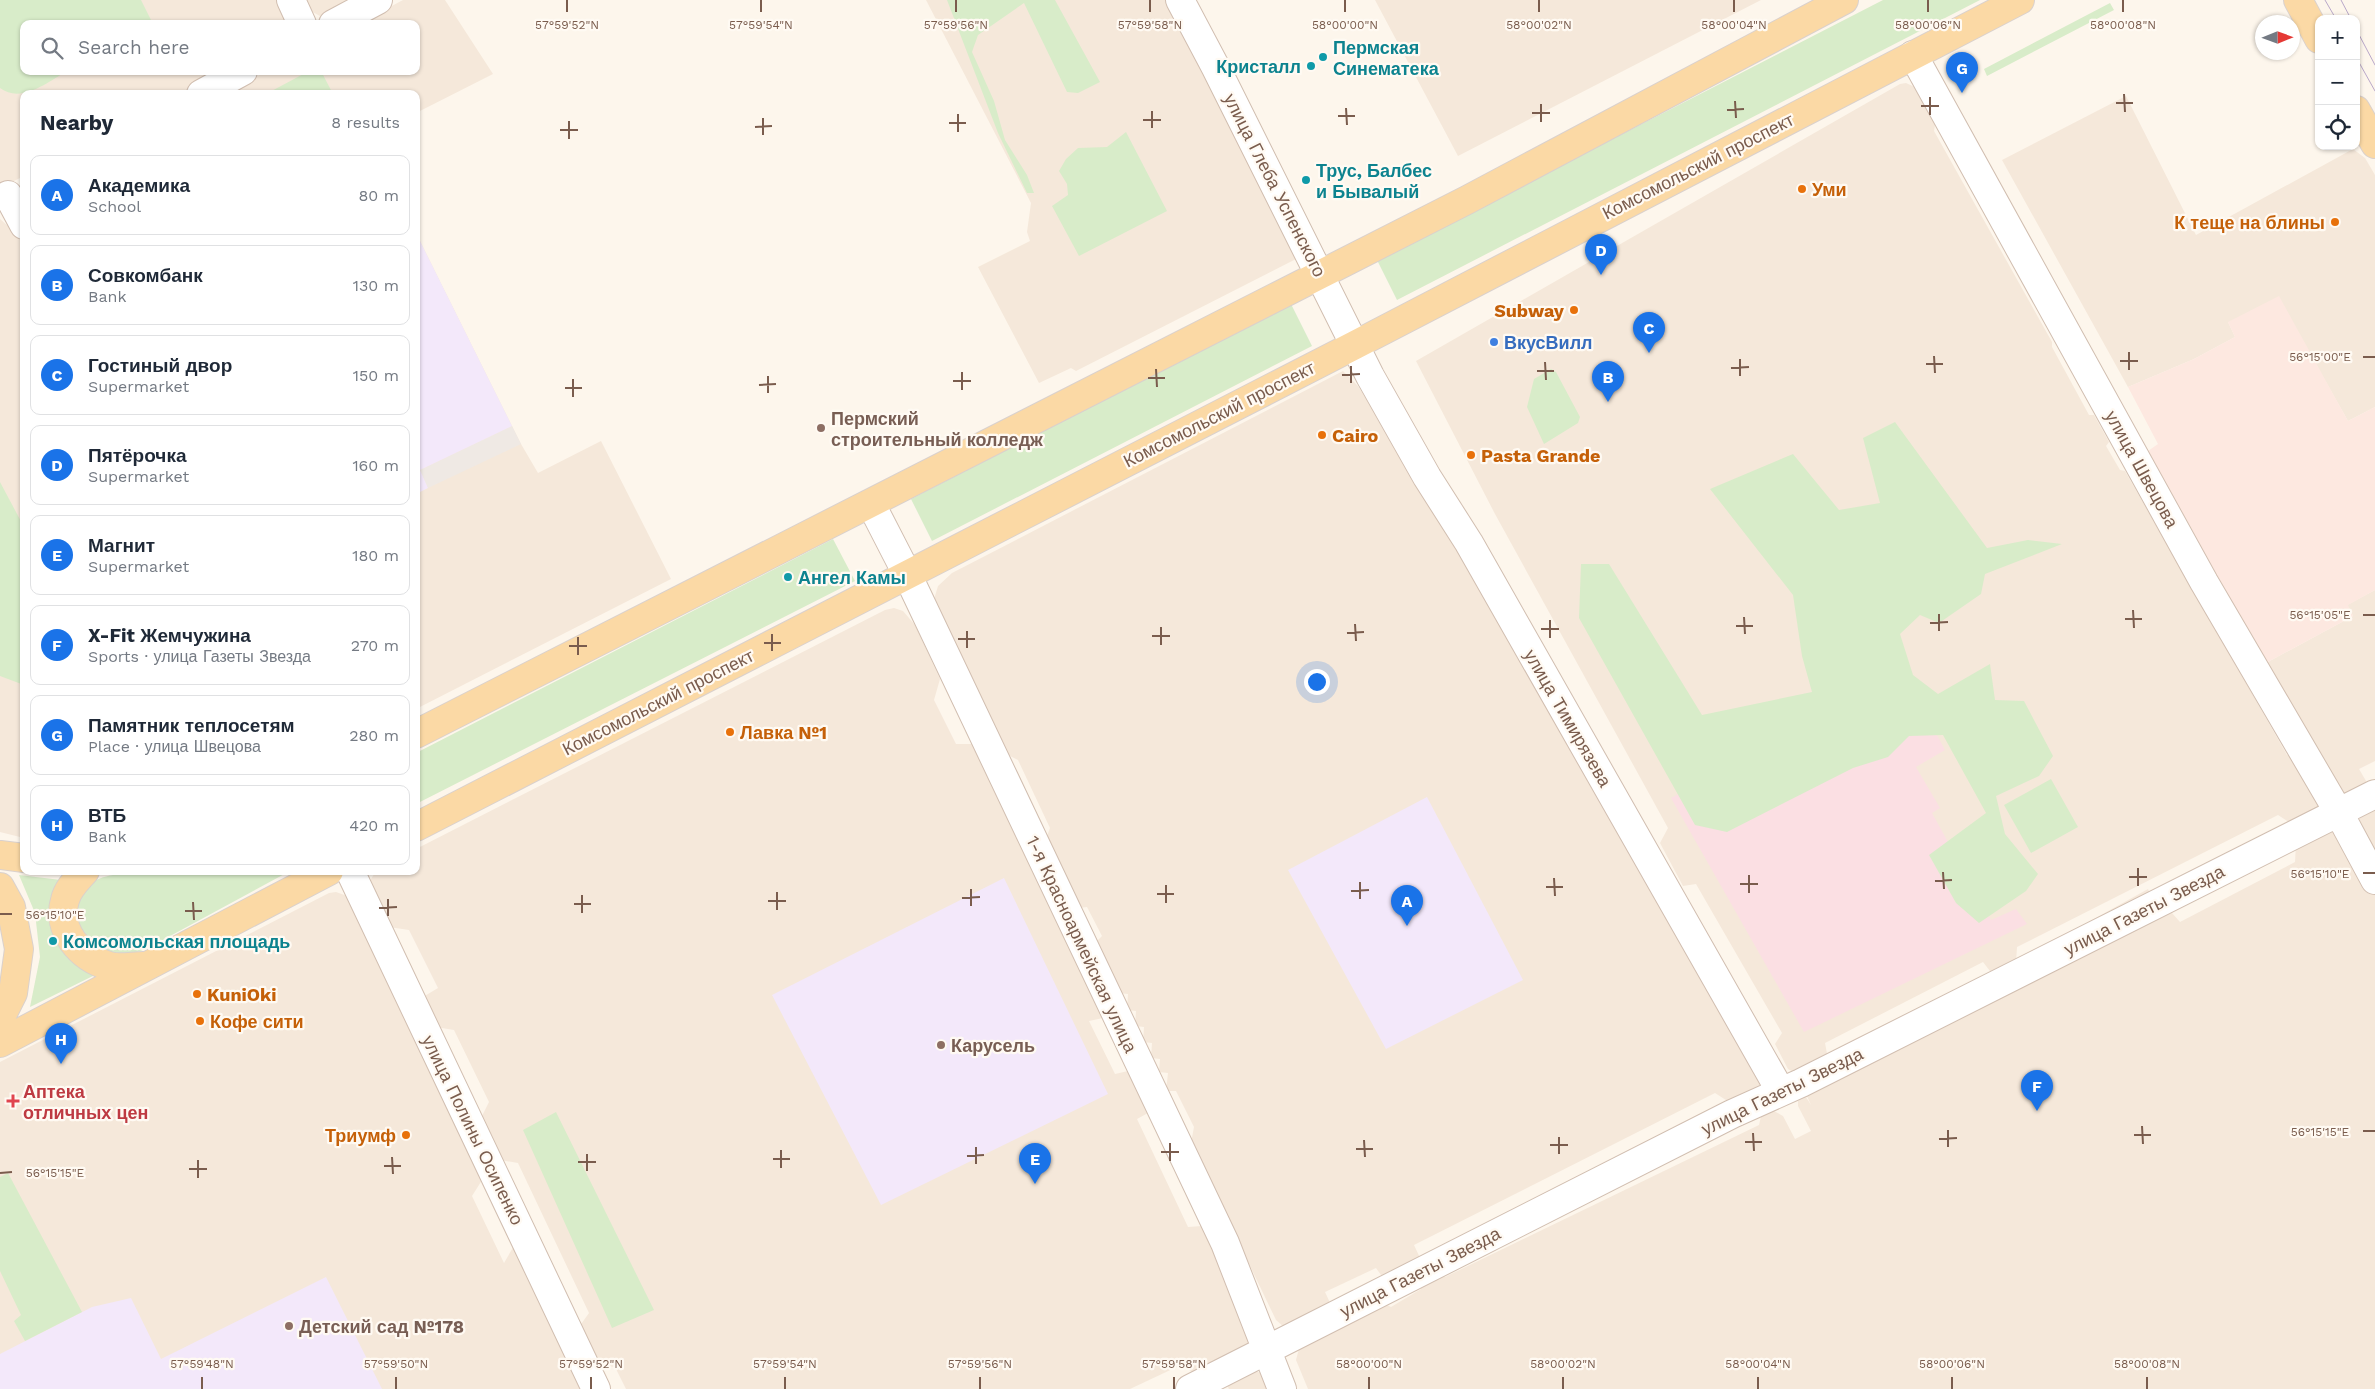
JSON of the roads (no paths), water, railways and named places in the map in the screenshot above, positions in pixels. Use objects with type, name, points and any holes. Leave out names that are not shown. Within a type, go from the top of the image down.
[{"type":"main road","points":[[420,732],[1468,200],[1844,0]]},
{"type":"main road","name":"Комсомольский проспект","points":[[420,825],[1356,345],[2020,0]]},
{"type":"main road","points":[[2298,0],[2315,32]]},
{"type":"main road","points":[[2360,117],[2375,144]]},
{"type":"main road","points":[[0,855],[20,858]]},
{"type":"main road","points":[[82,875],[72,886],[65,900],[63,921],[70,938],[85,955],[109,966],[144,966]]},
{"type":"main road","points":[[0,1043],[321,875]]},
{"type":"main road","points":[[0,888],[11,907],[20,949],[13,993],[0,1019]]},
{"type":"street","points":[[291,0],[300,20]]},
{"type":"street","points":[[340,20],[378,0]]},
{"type":"street","name":"улица Глеба Успенского","points":[[1180,0],[1356,345]]},
{"type":"street","name":"улица Швецова","points":[[1913,55],[2204,582],[2339,813],[2375,880]]},
{"type":"street","points":[[208,90],[236,75]]},
{"type":"street","points":[[11,194],[20,215]]},
{"type":"street","name":"улица Тимирязева","points":[[1356,345],[1370,376],[1427,477],[1468,543],[1781,1092]]},
{"type":"street","name":"1-я Красноармейская улица","points":[[870,504],[907,574],[1225,1243],[1282,1389]]},
{"type":"street","name":"улица Газеты Звезда","points":[[1190,1389],[1562,1200],[2375,794]]},
{"type":"street","name":"улица Полины Осипенко","points":[[352,875],[596,1389]]},
{"type":"tram line","points":[[2325,0],[2334,15]]},
{"type":"tram line","points":[[2341,0],[2349,15]]},
{"type":"tram line","points":[[2360,37],[2375,65]]},
{"type":"tram line","points":[[2358,60],[2375,91]]},
{"type":"place","name":"Пермская Синематека","points":[[1323,57]]},
{"type":"place","name":"Кристалл","points":[[1311,66]]},
{"type":"place","name":"Памятник теплосетям","points":[[1962,93]]},
{"type":"place","name":"Трус, Балбес и Бывалый","points":[[1306,180]]},
{"type":"place","name":"Уми","points":[[1802,189]]},
{"type":"place","name":"К теще на блины","points":[[2335,222]]},
{"type":"place","name":"Пятёрочка","points":[[1601,275]]},
{"type":"place","name":"Subway","points":[[1574,310]]},
{"type":"place","name":"ВкусВилл","points":[[1494,342]]},
{"type":"place","name":"Гостиный двор","points":[[1649,353]]},
{"type":"place","name":"Совкомбанк","points":[[1608,402]]},
{"type":"place","name":"Пермский строительный колледж","points":[[821,428]]},
{"type":"place","name":"Cairo","points":[[1322,435]]},
{"type":"place","name":"Pasta Grande","points":[[1471,455]]},
{"type":"place","name":"Ангел Камы","points":[[788,577]]},
{"type":"place","name":"Лавка №1","points":[[730,732]]},
{"type":"place","name":"Академика","points":[[1407,926]]},
{"type":"place","name":"Комсомольская площадь","points":[[53,941]]},
{"type":"place","name":"KuniOki","points":[[197,994]]},
{"type":"place","name":"Кофе сити","points":[[200,1021]]},
{"type":"place","name":"Карусель","points":[[941,1045]]},
{"type":"place","name":"ВТБ","points":[[61,1064]]},
{"type":"place","name":"Аптека отличных цен","points":[[13,1101]]},
{"type":"place","name":"X-Fit Жемчужина","points":[[2037,1111]]},
{"type":"place","name":"Триумф","points":[[406,1135]]},
{"type":"place","name":"Магнит","points":[[1035,1184]]},
{"type":"place","name":"Детский сад №178","points":[[289,1326]]}]
